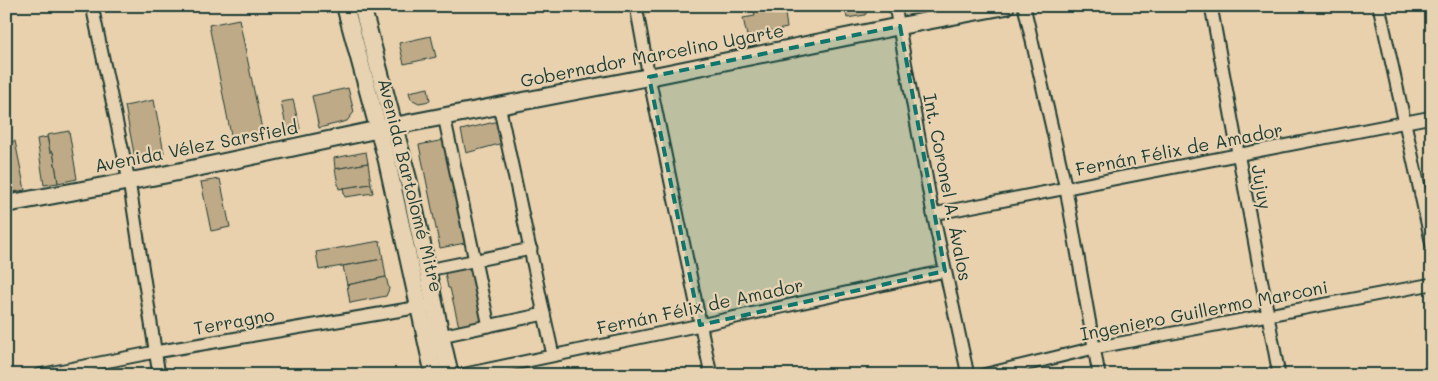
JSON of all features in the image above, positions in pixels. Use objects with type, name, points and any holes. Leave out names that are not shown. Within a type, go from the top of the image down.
[{"type":"main road","name":"Avenida Bartolomé Mitre","points":[[345,6],[386,127],[410,186],[428,270],[427,305],[434,375]]},
{"type":"main road","name":"Avenida Bartolomé Mitre","points":[[362,6],[386,127],[387,161],[427,305],[441,336],[450,375]]},
{"type":"main road","name":"Gobernador Marcelino Ugarte","points":[[386,127],[1006,6]]},
{"type":"main road","name":"Avenida Vélez Sarsfield","points":[[6,204],[163,175],[386,127]]},
{"type":"street","points":[[92,6],[129,181],[160,375]]},
{"type":"street","points":[[636,6],[711,375]]},
{"type":"street","name":"Int. Coronel A. Ávalos","points":[[895,6],[933,214],[968,375]]},
{"type":"street","points":[[1024,6],[1066,189],[1099,375]]},
{"type":"street","name":"Jujuy","points":[[1211,6],[1279,375]]},
{"type":"street","points":[[1378,6],[1432,245]]},
{"type":"street","points":[[499,105],[553,355]]},
{"type":"street","points":[[444,116],[489,326]]},
{"type":"street","name":"Fernán Félix de Amador","points":[[933,214],[1432,117]]},
{"type":"street","points":[[428,270],[530,249]]},
{"type":"street","name":"Fernán Félix de Amador","points":[[461,375],[700,325],[945,270]]},
{"type":"street","name":"Ingeniero Guillermo Marconi","points":[[983,375],[1094,348],[1432,284]]},
{"type":"street","name":"Terragno","points":[[39,375],[155,352],[427,305]]},
{"type":"street","points":[[441,336],[544,314]]},
{"type":"highlighted area","points":[[900,26],[945,271],[700,325],[649,77]]},
{"type":"building","points":[[784,6],[787,28],[747,36],[743,18],[755,16],[754,11]]},
{"type":"building","points":[[845,6],[871,6],[865,15],[847,18]]},
{"type":"building","points":[[239,19],[263,134],[232,140],[209,25]]},
{"type":"building","points":[[431,36],[436,57],[404,64],[399,43]]},
{"type":"building","points":[[348,88],[354,112],[347,121],[319,128],[312,96]]},
{"type":"building","points":[[428,88],[430,101],[419,103],[411,99],[409,92]]},
{"type":"building","points":[[154,100],[164,153],[135,159],[125,106]]},
{"type":"building","points":[[293,100],[300,129],[287,131],[281,102]]},
{"type":"building","points":[[499,121],[503,143],[466,153],[461,130]]},
{"type":"building","points":[[69,131],[77,179],[58,183],[53,152],[50,152],[47,135]]},
{"type":"building","points":[[47,137],[50,152],[53,152],[58,183],[44,185],[37,139]]},
{"type":"building","points":[[444,140],[465,243],[440,248],[419,145]]},
{"type":"building","points":[[15,141],[25,190],[7,193],[6,143]]},
{"type":"building","points":[[366,152],[368,163],[335,169],[334,158]]},
{"type":"building","points":[[368,163],[371,184],[339,189],[335,169]]},
{"type":"building","points":[[220,179],[230,227],[211,231],[201,182]]},
{"type":"building","points":[[371,184],[373,193],[345,197],[343,188]]},
{"type":"building","points":[[380,241],[383,259],[319,270],[316,252]]},
{"type":"building","points":[[383,259],[386,277],[347,285],[343,266]]},
{"type":"building","points":[[471,266],[484,322],[459,327],[445,273]]},
{"type":"building","points":[[386,277],[389,289],[386,296],[350,303],[347,285]]}]
